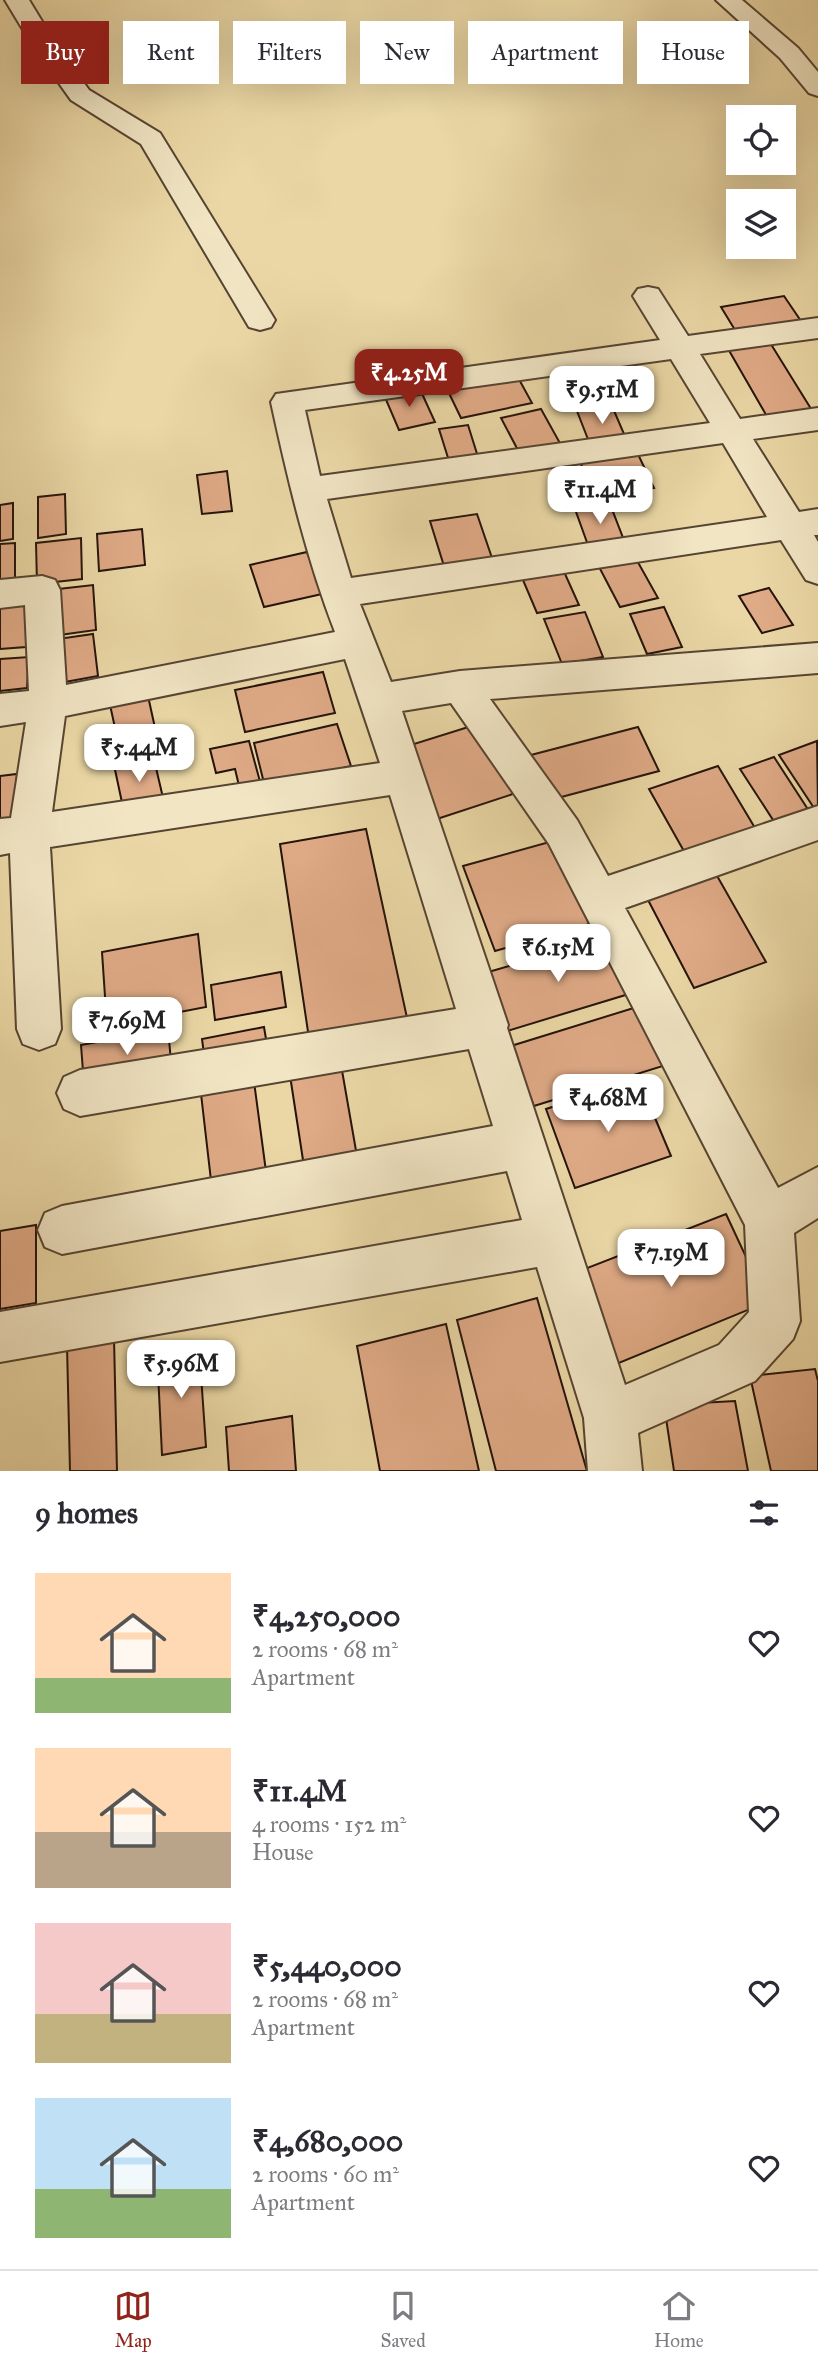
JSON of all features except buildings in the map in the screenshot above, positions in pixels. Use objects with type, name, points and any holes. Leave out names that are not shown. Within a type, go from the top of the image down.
[{"type":"street","points":[[17,0],[46,48],[80,95],[151,139],[260,320]]},
{"type":"street","points":[[728,0],[789,52],[818,88]]},
{"type":"street","points":[[648,296],[733,431],[805,524],[818,571]]},
{"type":"street","points":[[615,1471],[610,1418],[486,1025],[379,699],[338,594],[307,491],[287,402],[818,328]]},
{"type":"street","points":[[307,491],[818,419]]},
{"type":"street","points":[[338,594],[805,524]]},
{"type":"street","points":[[0,594],[42,590],[48,704],[14,834],[39,1030]]},
{"type":"street","points":[[0,710],[48,704],[357,642]]},
{"type":"street","points":[[379,699],[460,686],[818,658]]},
{"type":"street","points":[[460,686],[563,832],[769,1221],[775,1321],[737,1363],[610,1418]]},
{"type":"street","points":[[14,834],[403,776]]},
{"type":"street","points":[[600,898],[818,823]]},
{"type":"street","points":[[80,1093],[486,1025]]},
{"type":"street","points":[[62,1230],[523,1144]]},
{"type":"street","points":[[769,1221],[818,1191]]},
{"type":"street","points":[[0,1337],[554,1239]]}]
